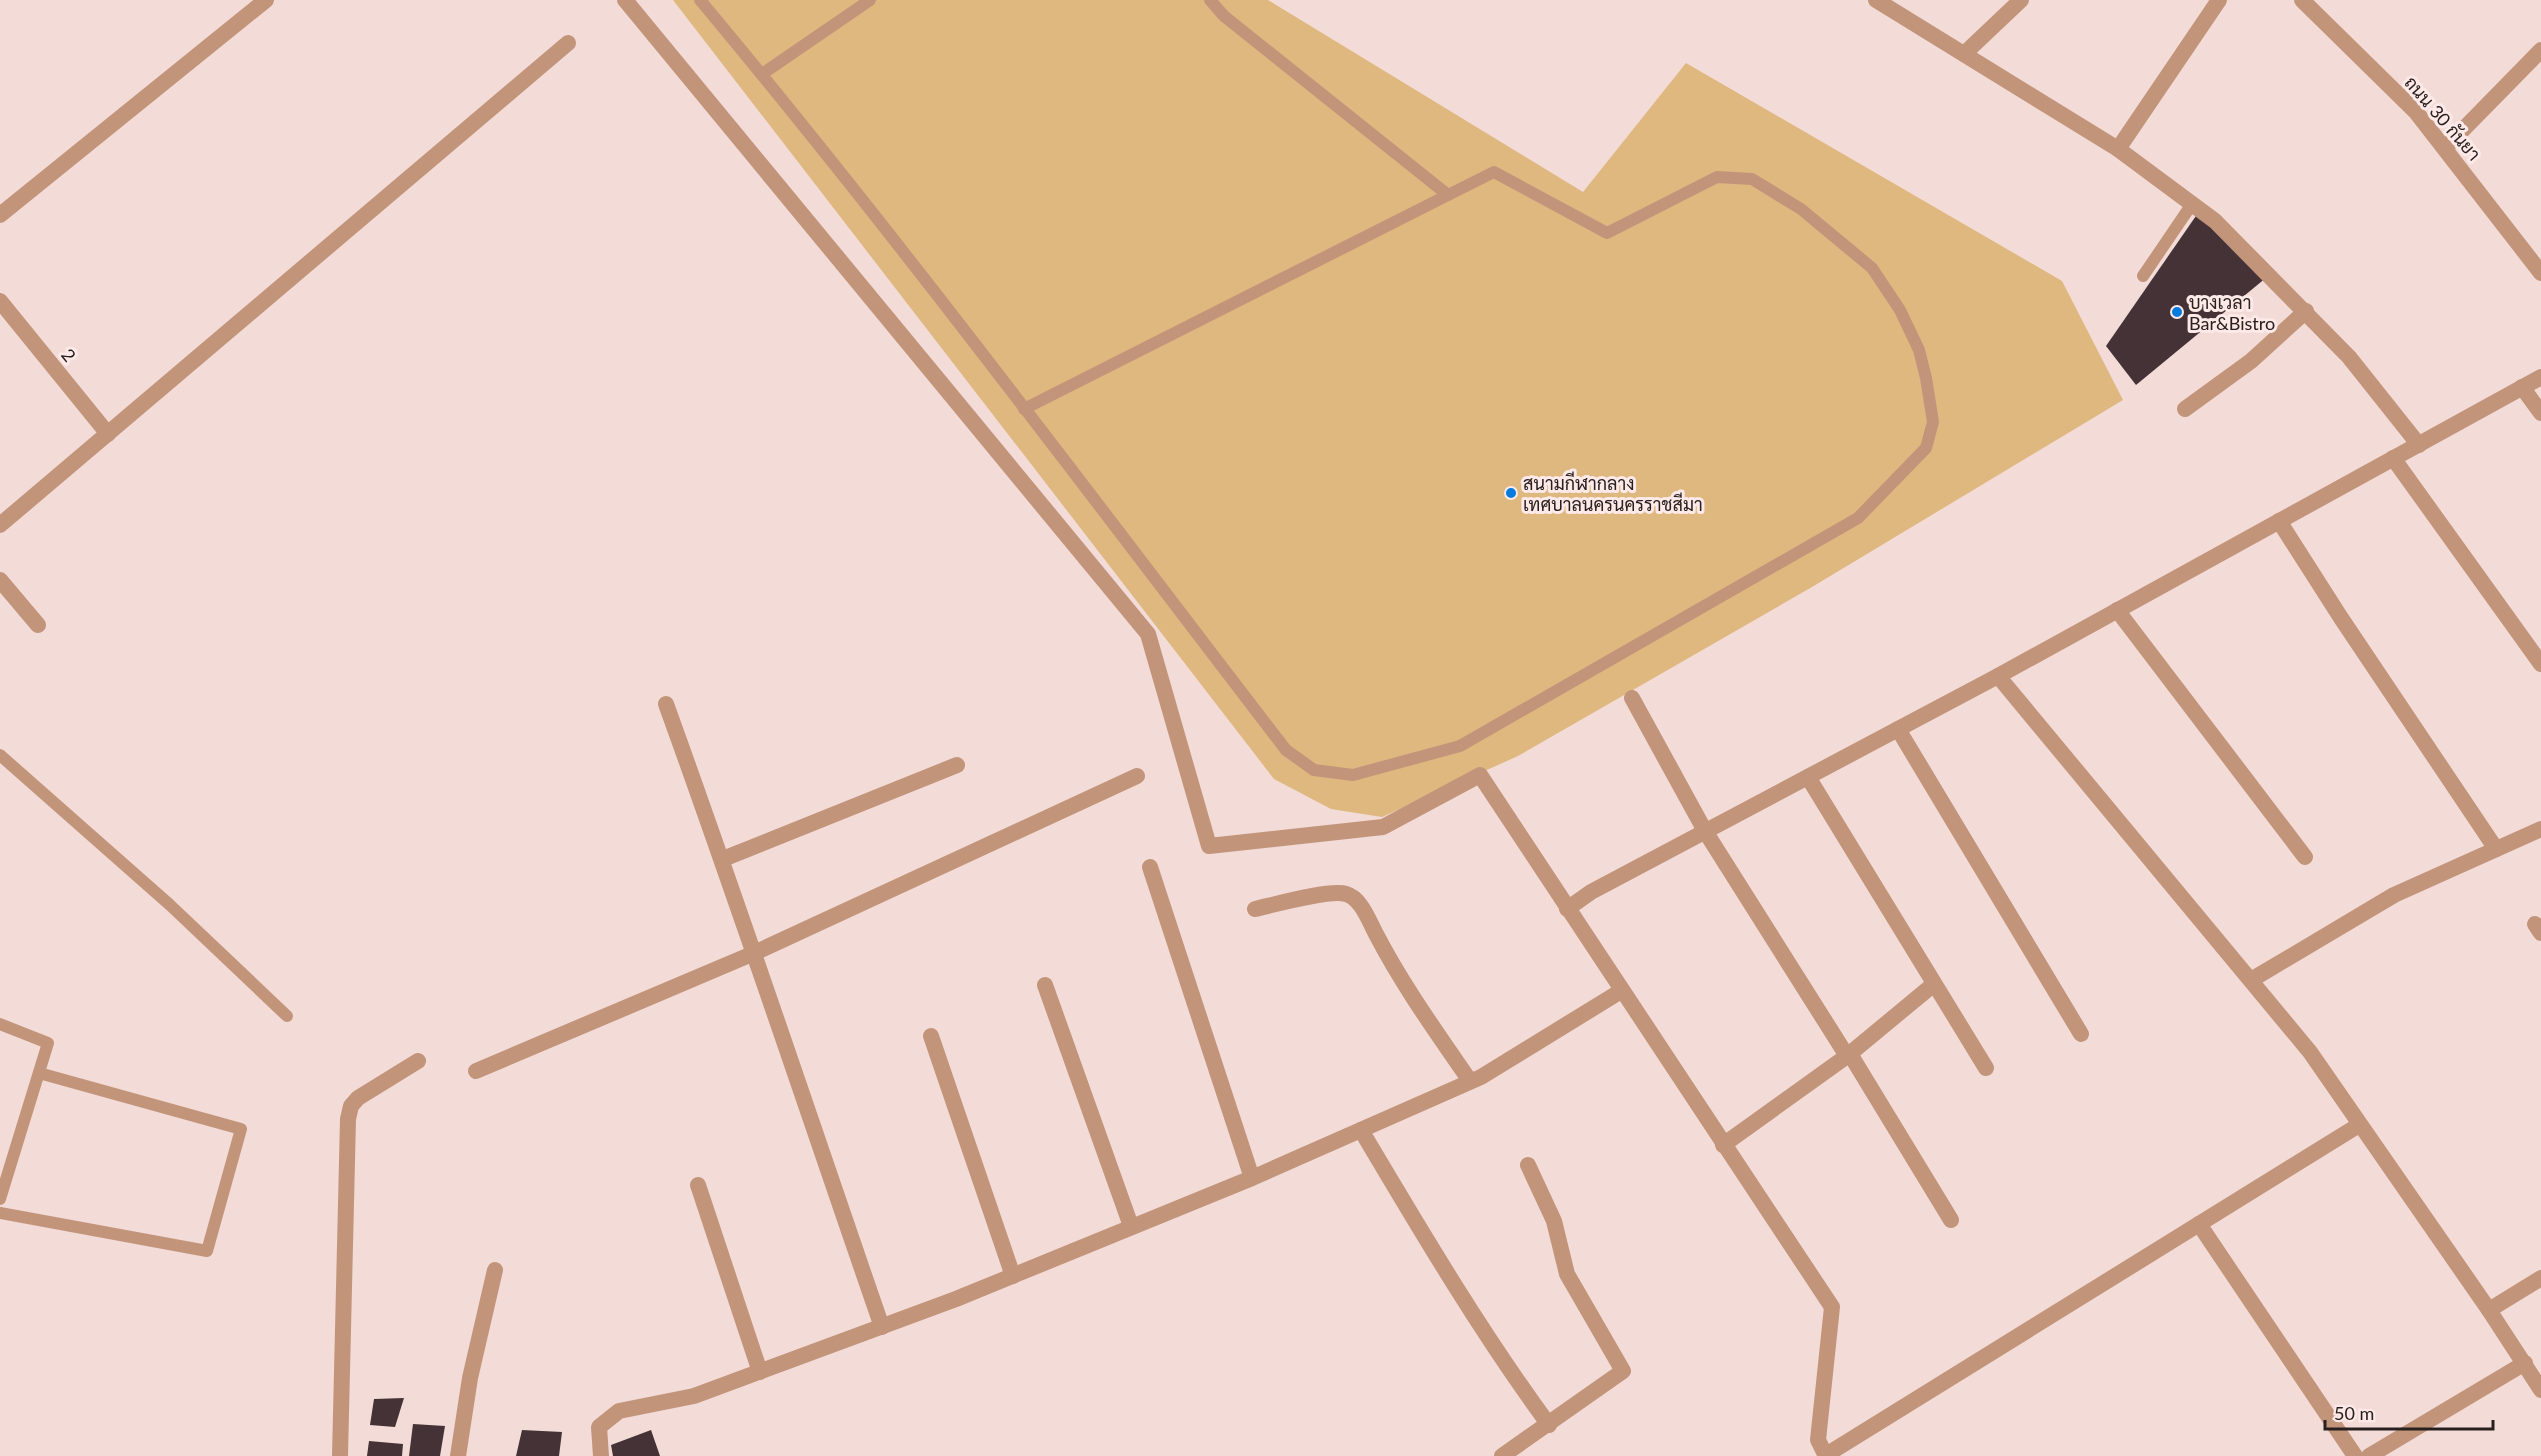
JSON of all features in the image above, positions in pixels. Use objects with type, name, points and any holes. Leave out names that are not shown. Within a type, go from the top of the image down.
[{"type":"street","points":[[0,215],[266,0]]},
{"type":"street","points":[[624,0],[1148,634],[1209,846],[1383,827],[1480,775],[1832,1307],[1818,1440],[1826,1455],[2359,1125]]},
{"type":"street","points":[[1876,0],[2118,149],[2215,222],[2306,311],[2349,357],[2419,444]]},
{"type":"street","points":[[1964,54],[2021,0]]},
{"type":"street","points":[[2118,149],[2219,0]]},
{"type":"street","name":"ถนน 30 กันยา","points":[[2302,0],[2416,112],[2446,147],[2541,273]]},
{"type":"street","points":[[0,525],[568,44]]},
{"type":"street","points":[[2446,147],[2541,50]]},
{"type":"street","name":"2","points":[[0,301],[108,434]]},
{"type":"street","points":[[2185,410],[2251,361],[2306,311]]},
{"type":"street","points":[[1567,909],[1591,892],[1998,676],[2541,377]]},
{"type":"street","points":[[2522,387],[2541,413]]},
{"type":"street","points":[[2393,458],[2541,664]]},
{"type":"street","points":[[2279,521],[2341,618],[2496,849]]},
{"type":"street","points":[[0,580],[38,625]]},
{"type":"street","points":[[2117,610],[2305,857]]},
{"type":"street","points":[[1998,676],[2310,1052],[2489,1310],[2541,1390]]},
{"type":"street","points":[[1632,698],[1705,831],[1951,1220]]},
{"type":"street","points":[[666,704],[723,860],[752,954],[882,1327]]},
{"type":"street","points":[[1898,729],[2081,1034]]},
{"type":"street","points":[[723,860],[957,765]]},
{"type":"street","points":[[476,1071],[752,954],[1137,776]]},
{"type":"street","points":[[1808,777],[1986,1068]]},
{"type":"street","points":[[2251,980],[2394,895],[2541,829]]},
{"type":"street","points":[[1150,867],[1252,1178]]},
{"type":"street","points":[[1255,909],[1344,893],[1351,897],[1365,914],[1394,970],[1470,1082]]},
{"type":"street","points":[[1723,1144],[1848,1055],[1934,984]]},
{"type":"street","points":[[1045,985],[1131,1226]]},
{"type":"street","points":[[601,1456],[599,1427],[619,1412],[694,1396],[882,1327],[1252,1178],[1470,1082],[1621,991]]},
{"type":"street","points":[[932,1036],[1013,1276]]},
{"type":"street","points":[[340,1456],[348,1119],[351,1106],[358,1098],[418,1061]]},
{"type":"street","points":[[1361,1130],[1439,1261],[1509,1370],[1549,1425]]},
{"type":"street","points":[[1502,1456],[1623,1371],[1567,1274],[1554,1221],[1528,1165]]},
{"type":"street","points":[[698,1185],[759,1372]]},
{"type":"street","points":[[2199,1224],[2355,1456]]},
{"type":"street","points":[[458,1456],[470,1378],[495,1270]]},
{"type":"street","points":[[2489,1310],[2541,1278]]},
{"type":"street","points":[[2369,1456],[2525,1364]]},
{"type":"lane","points":[[700,0],[762,74],[1024,409],[1286,750],[1314,770],[1353,775],[1460,746],[1858,518],[1926,448],[1933,422],[1918,350],[1900,310],[1872,268],[1801,209],[1752,179],[1717,177],[1607,232],[1494,172],[1024,409]]},
{"type":"lane","points":[[762,74],[870,0]]},
{"type":"lane","points":[[1210,0],[1224,16],[1448,195]]},
{"type":"lane","points":[[2143,276],[2192,204]]},
{"type":"lane","points":[[0,755],[170,905],[287,1016]]},
{"type":"lane","points":[[0,1024],[48,1043],[0,1199]]},
{"type":"lane","points":[[0,1213],[207,1251],[242,1129],[39,1073]]},
{"type":"shaded area","name":"สนามกีฬากลาง เทศบาลนครนครราชสีมา","points":[[673,0],[1268,0],[1583,192],[1686,63],[2062,281],[2123,400],[1812,587],[1518,756],[1382,817],[1331,809],[1274,779]]},
{"type":"building","name":"บางเวลา Bar&Bistro","points":[[2198,213],[2267,277],[2136,385],[2106,346]]},
{"type":"building","points":[[404,1398],[395,1427],[370,1425],[374,1399]]},
{"type":"building","points":[[413,1424],[445,1426],[440,1456],[409,1456]]},
{"type":"building","points":[[522,1430],[562,1432],[559,1456],[516,1456]]},
{"type":"building","points":[[651,1430],[660,1456],[613,1456],[611,1445]]},
{"type":"building","points":[[369,1441],[403,1444],[402,1456],[367,1456]]},
{"type":"place","name":"บางเวลา Bar&Bistro","points":[[2177,312]]},
{"type":"place","name":"สนามกีฬากลาง เทศบาลนครนครราชสีมา","points":[[1511,493]]}]
